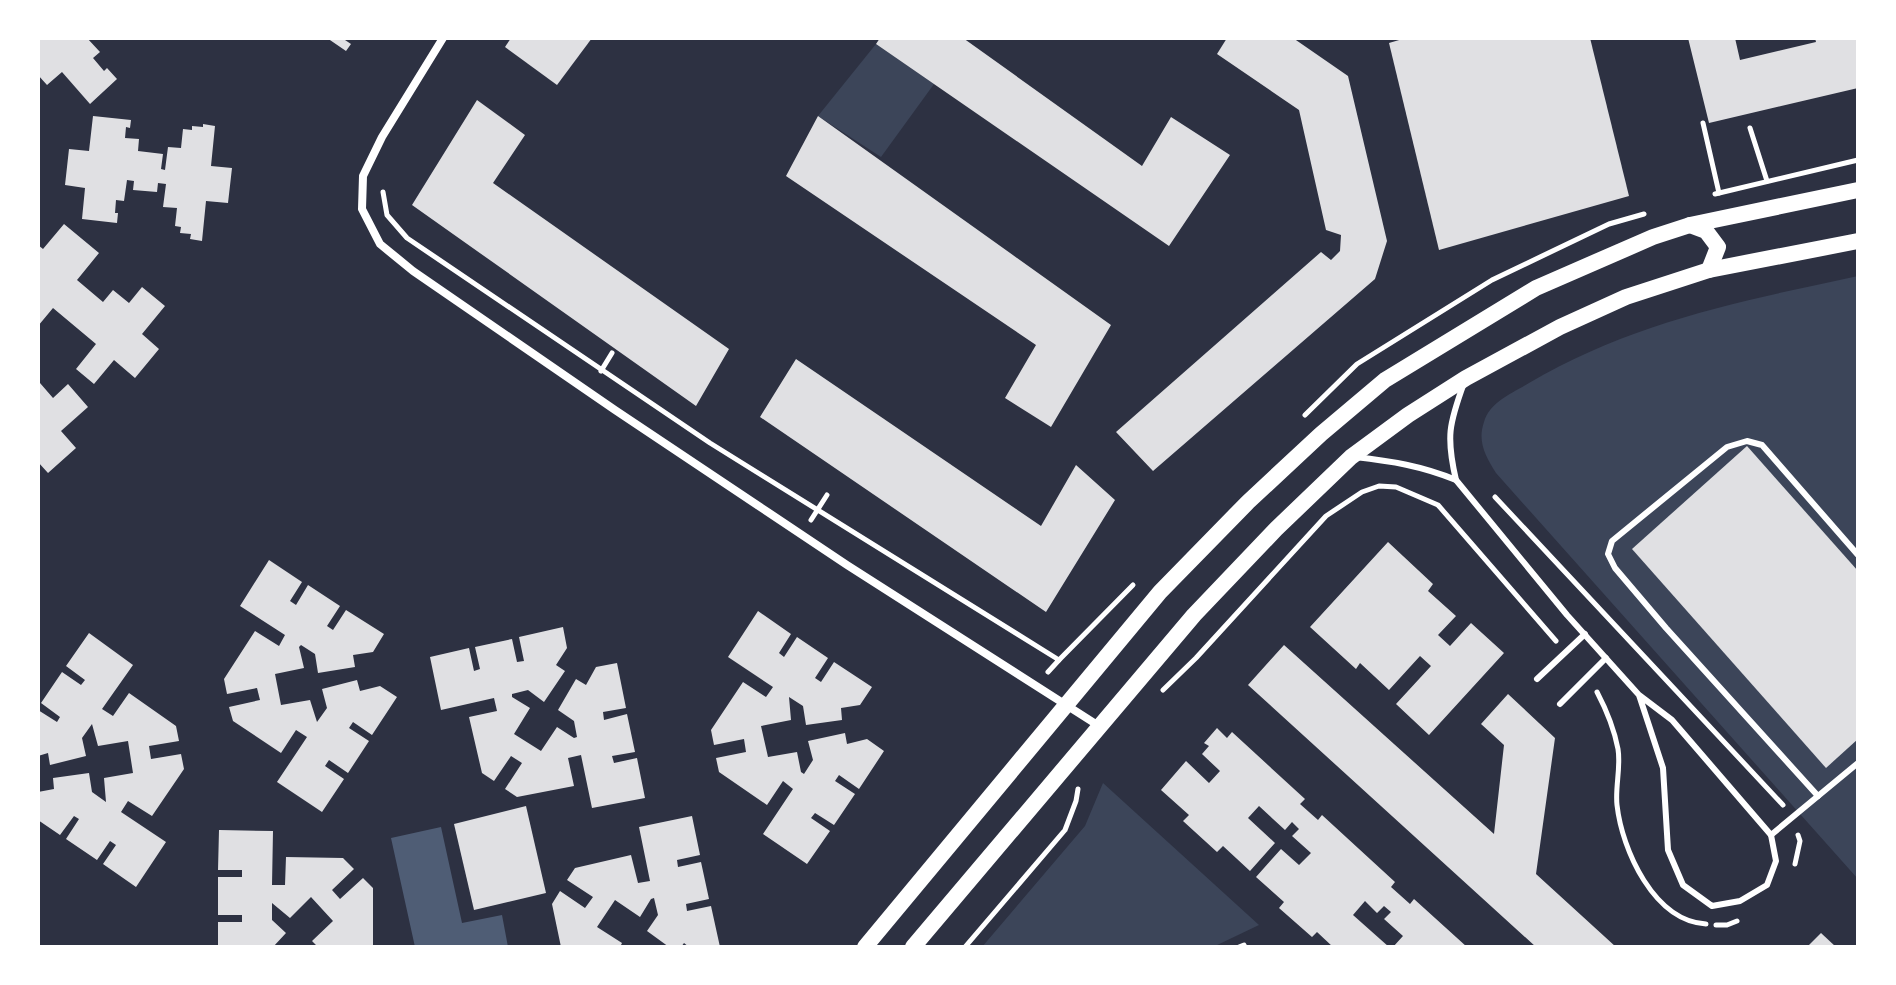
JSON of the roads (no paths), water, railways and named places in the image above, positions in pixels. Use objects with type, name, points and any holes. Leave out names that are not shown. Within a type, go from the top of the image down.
[{"type":"main road","points":[[865,947],[1171,581],[1248,502],[1385,380],[1536,288],[1653,237],[1690,225],[1858,190]]},
{"type":"main road","points":[[1690,225],[1706,231],[1718,247],[1709,270]]},
{"type":"main road","points":[[913,947],[1194,615],[1276,529],[1351,457],[1466,378],[1560,327],[1626,297],[1709,270],[1858,241]]},
{"type":"street","points":[[443,38],[382,137],[363,176],[362,209],[380,244],[413,271],[589,393],[802,535],[1099,726]]},
{"type":"lane","points":[[1466,378],[1449,424],[1450,455],[1456,480],[1606,658],[1639,695],[1672,720],[1771,835],[1776,861],[1767,885],[1740,901],[1712,906],[1683,885],[1668,850],[1663,768],[1639,695]]},
{"type":"lane","points":[[1818,796],[1666,628],[1615,568],[1608,554],[1612,541],[1690,477],[1727,447],[1747,441],[1762,445],[1858,555]]},
{"type":"lane","points":[[1351,457],[1427,468],[1456,480]]},
{"type":"lane","points":[[1537,679],[1585,634]]},
{"type":"lane","points":[[1560,704],[1606,658]]},
{"type":"lane","points":[[1771,835],[1858,763]]}]
